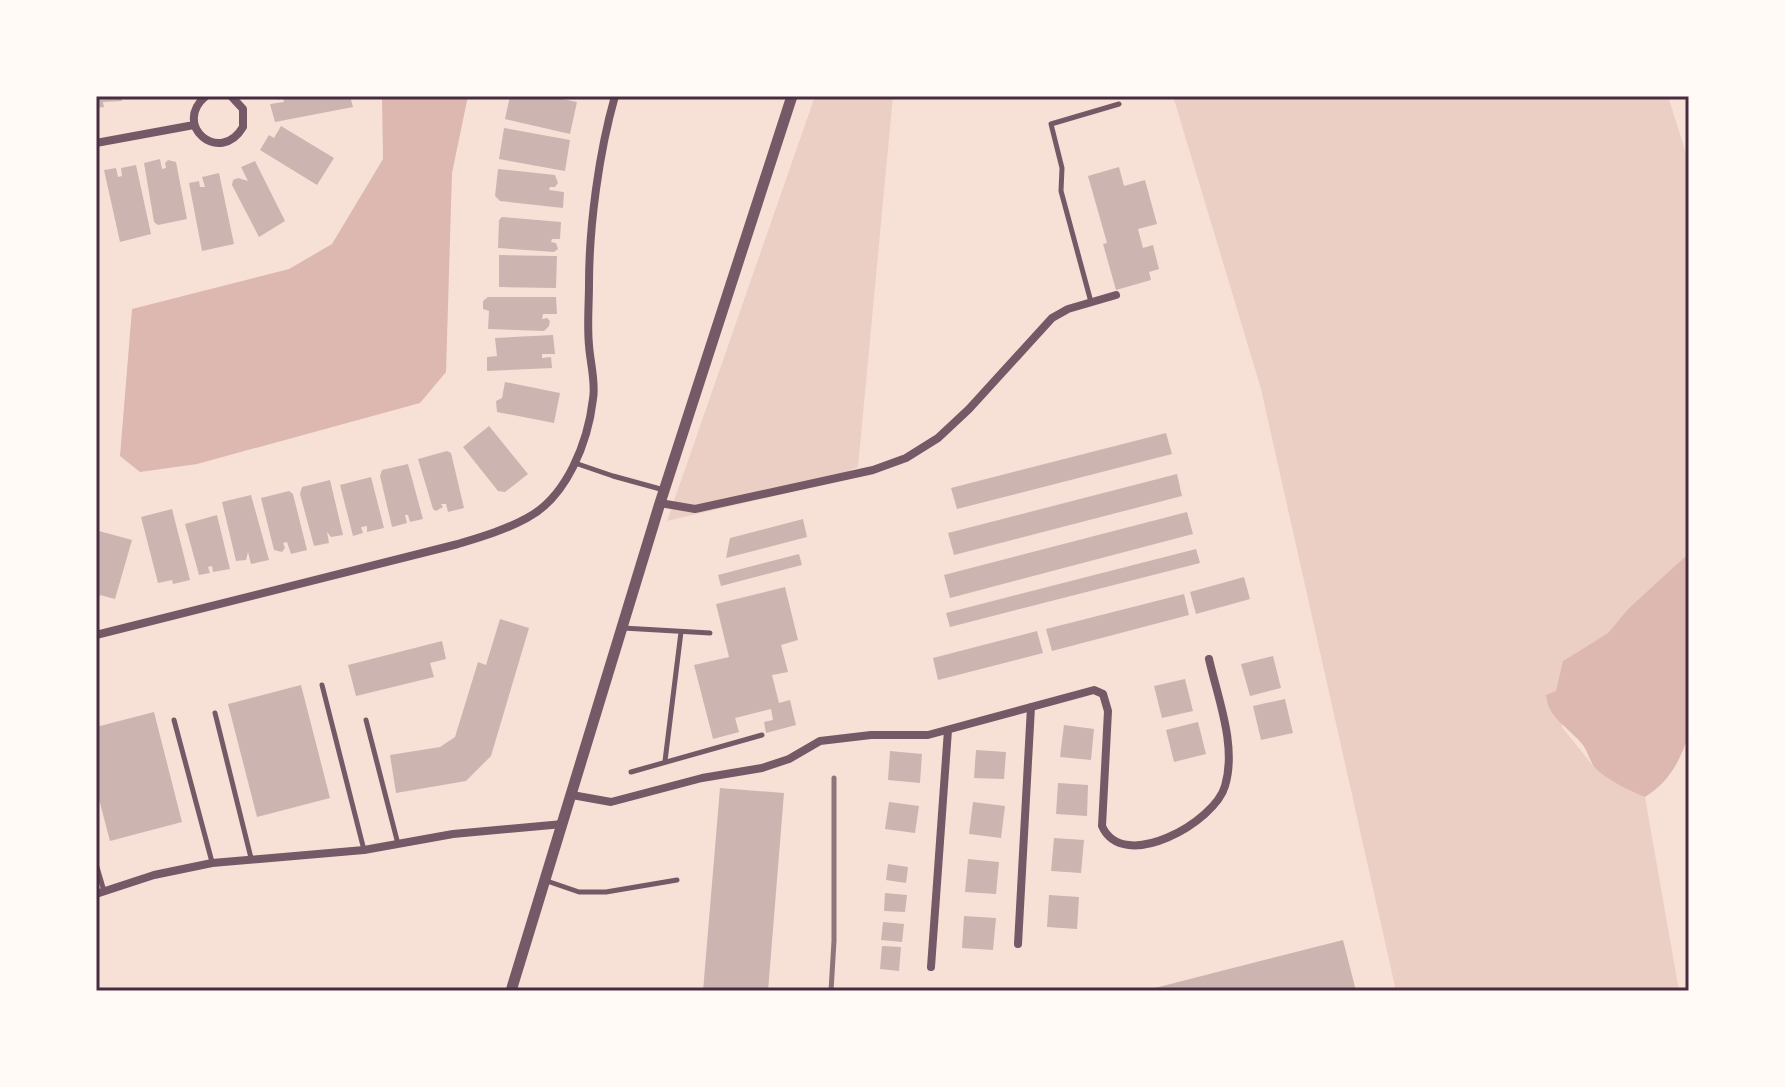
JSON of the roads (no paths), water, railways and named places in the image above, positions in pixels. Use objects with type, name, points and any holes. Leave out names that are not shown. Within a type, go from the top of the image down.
[{"type":"street","points":[[206,96],[195,109],[194,125],[200,135],[215,143],[231,140],[238,135],[244,118],[239,103],[231,96]]},
{"type":"street","points":[[96,635],[497,532],[530,517],[561,486],[586,435],[594,397],[588,341],[589,278],[599,176],[615,96]]},
{"type":"street","points":[[511,991],[664,490],[792,96]]},
{"type":"street","points":[[96,143],[194,125]]},
{"type":"street","points":[[660,503],[695,509],[873,470],[906,458],[938,438],[969,409],[1052,318],[1068,309],[1116,295]]},
{"type":"street","points":[[572,795],[611,802],[702,778],[762,768],[789,759],[820,741],[871,735],[911,737],[948,730],[1094,690],[1103,694],[1108,711],[1102,826],[1109,838],[1119,845],[1148,845],[1201,818],[1221,798],[1225,788],[1230,756],[1209,659]]},
{"type":"street","points":[[1018,944],[1031,707]]},
{"type":"street","points":[[931,967],[948,730]]},
{"type":"street","points":[[100,892],[154,875],[212,863],[364,850],[453,834],[563,824]]},
{"type":"lane","points":[[1091,302],[1061,191],[1062,168],[1051,124],[1119,104]]},
{"type":"lane","points":[[574,462],[664,490]]},
{"type":"lane","points":[[622,628],[710,633]]},
{"type":"lane","points":[[665,761],[681,632]]},
{"type":"lane","points":[[322,685],[364,850]]},
{"type":"lane","points":[[215,713],[251,858]]},
{"type":"lane","points":[[174,720],[212,863]]},
{"type":"lane","points":[[366,720],[398,844]]},
{"type":"lane","points":[[631,772],[762,735]]},
{"type":"lane","points":[[96,864],[100,892]]},
{"type":"lane","points":[[546,880],[579,892],[606,892],[677,880]]},
{"type":"railway","points":[[831,991],[834,778]]}]
